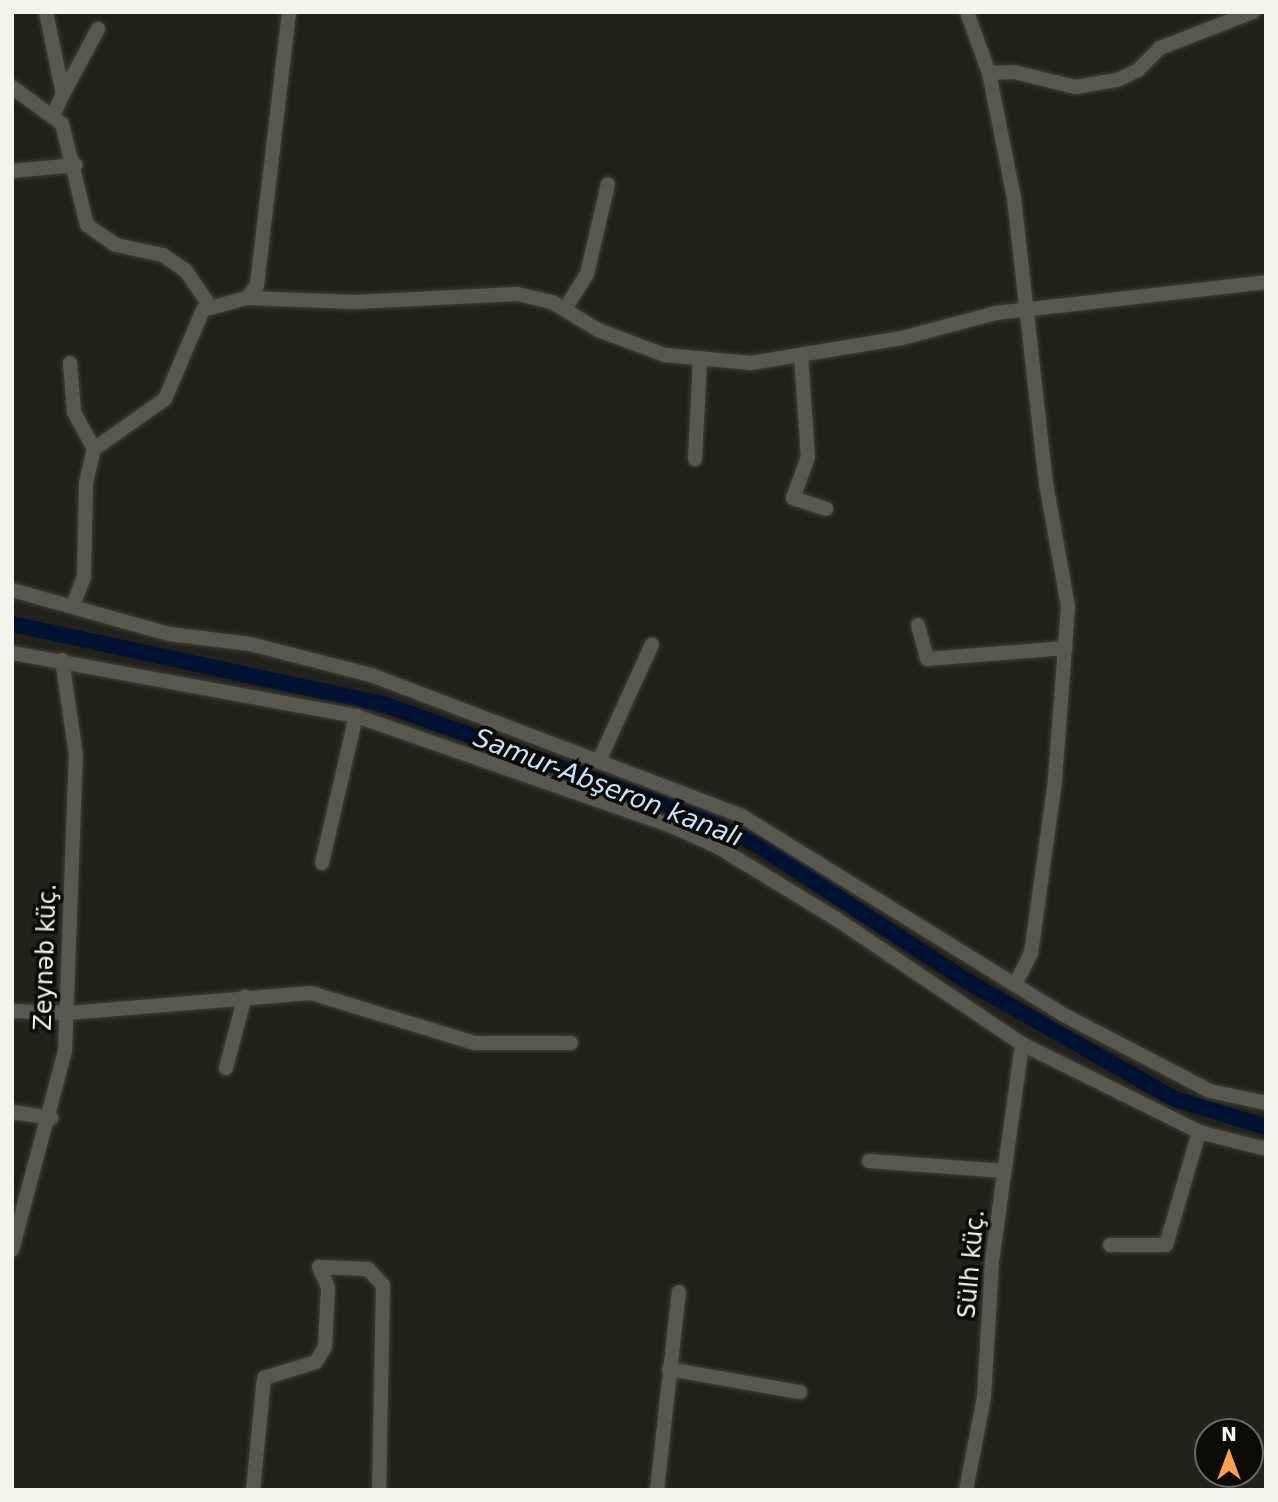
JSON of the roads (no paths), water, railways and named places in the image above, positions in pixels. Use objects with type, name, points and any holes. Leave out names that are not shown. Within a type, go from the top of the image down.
[{"type":"street","points":[[46,12],[64,94]]},
{"type":"street","points":[[247,298],[260,274],[289,12]]},
{"type":"street","points":[[967,12],[989,73],[1014,198],[1046,483],[1067,577],[1066,648],[1031,953],[1015,985]]},
{"type":"street","points":[[989,73],[1014,72],[1075,87],[1117,80],[1166,44],[1253,12]]},
{"type":"street","points":[[53,114],[98,29]]},
{"type":"street","points":[[12,87],[53,114],[76,165],[88,225],[116,245],[163,255],[186,271],[209,306]]},
{"type":"street","points":[[12,171],[76,165]]},
{"type":"street","points":[[565,309],[587,274],[608,184]]},
{"type":"street","points":[[74,603],[84,577],[86,483],[94,449],[165,399],[192,328],[209,306],[247,298],[355,302],[497,293],[540,297],[598,330],[700,361],[801,355],[1025,309],[1266,282]]},
{"type":"street","points":[[801,355],[808,457],[793,498],[826,509]]},
{"type":"street","points":[[695,459],[700,361]]},
{"type":"street","points":[[70,363],[74,412],[94,449]]},
{"type":"street","points":[[12,590],[74,603],[169,634],[338,666],[599,761],[764,827],[1015,985],[1174,1075],[1266,1103]]},
{"type":"street","points":[[918,625],[921,653],[928,659],[1066,648]]},
{"type":"street","points":[[599,761],[652,644]]},
{"type":"street","points":[[12,653],[62,660],[356,716],[582,792],[718,846],[1022,1044],[1199,1132],[1266,1149]]},
{"type":"street","name":"Zeynəb küç.","points":[[12,1250],[52,1118],[68,1013],[76,755],[62,660]]},
{"type":"street","points":[[322,863],[356,716]]},
{"type":"street","points":[[12,1011],[68,1013],[245,996],[331,995],[475,1043],[571,1043]]},
{"type":"street","points":[[226,1068],[245,996]]},
{"type":"street","name":"Sülh küç.","points":[[966,1490],[984,1397],[1005,1171],[1022,1044]]},
{"type":"street","points":[[12,1112],[52,1118]]},
{"type":"street","points":[[1110,1245],[1166,1245],[1199,1132]]},
{"type":"street","points":[[869,1161],[1005,1171]]},
{"type":"street","points":[[253,1490],[264,1378],[316,1362],[325,1346],[328,1287],[319,1267],[368,1269],[383,1285],[379,1490]]},
{"type":"street","points":[[657,1490],[679,1292]]},
{"type":"street","points":[[669,1369],[800,1392]]},
{"type":"waterway","name":"Samur-Abşeron kanalı","points":[[12,624],[386,705],[696,816],[758,845],[970,983],[1174,1099],[1266,1127]]}]
